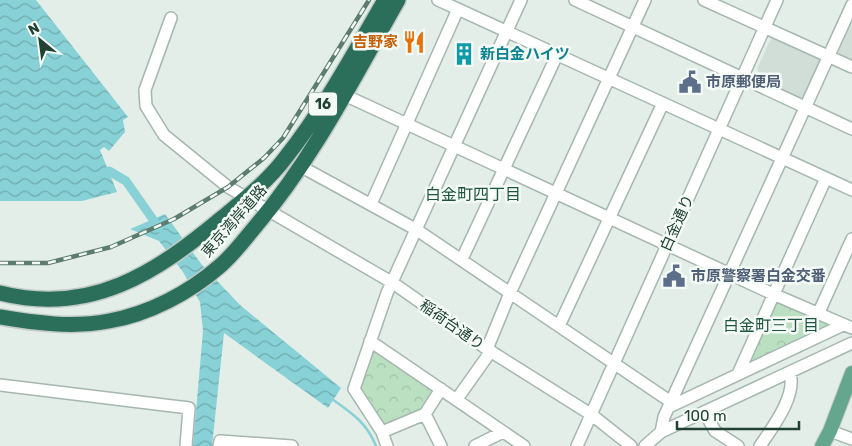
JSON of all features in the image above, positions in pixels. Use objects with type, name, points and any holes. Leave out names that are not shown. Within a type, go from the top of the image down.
[{"type":"highway","name":"東京湾岸道路","points":[[0,317],[45,323],[95,323],[137,314],[181,293],[227,259],[268,211],[300,166],[385,0]]},
{"type":"highway","name":"東京湾岸道路","points":[[0,293],[34,299],[82,297],[127,284],[162,264],[246,198],[286,157],[338,92],[398,0]]},
{"type":"main road","points":[[822,446],[830,431],[852,373]]},
{"type":"street","points":[[438,0],[852,190]]},
{"type":"street","points":[[387,446],[382,432],[354,389],[387,294],[521,0]]},
{"type":"street","points":[[575,0],[852,129]]},
{"type":"street","points":[[457,399],[489,350],[510,293],[645,0]]},
{"type":"street","name":"白金通り","points":[[577,446],[592,416],[613,362],[740,78],[777,0]]},
{"type":"street","points":[[707,1],[852,68]]},
{"type":"street","points":[[661,432],[670,404],[852,5]]},
{"type":"street","points":[[371,204],[458,9]]},
{"type":"street","name":"稲荷台通り","points":[[171,18],[145,90],[146,106],[164,134],[189,157],[228,187],[393,284],[489,350],[592,416],[631,446]]},
{"type":"street","points":[[462,259],[557,55]]},
{"type":"street","points":[[338,92],[407,126],[609,216],[773,294],[848,326]]},
{"type":"street","points":[[559,326],[663,103]]},
{"type":"street","points":[[300,166],[417,230],[613,362],[670,404]]},
{"type":"street","points":[[738,374],[826,178]]},
{"type":"street","points":[[818,312],[852,239]]},
{"type":"street","points":[[670,404],[848,326]]},
{"type":"street","points":[[370,341],[524,446]]},
{"type":"street","points":[[645,446],[661,432],[852,343]]},
{"type":"street","points":[[760,446],[784,410],[792,380],[790,373]]},
{"type":"street","points":[[0,385],[189,408],[186,446]]},
{"type":"street","points":[[382,432],[425,414],[441,389]]},
{"type":"street","points":[[705,413],[715,431],[738,446]]},
{"type":"street","points":[[425,414],[441,446]]},
{"type":"street","points":[[830,431],[852,439]]},
{"type":"street","points":[[475,446],[503,432]]},
{"type":"street","points":[[219,446],[220,441],[292,446]]},
{"type":"shaded area","points":[[851,22],[852,63],[839,57],[838,50]]},
{"type":"shaded area","points":[[772,36],[822,59],[807,95],[799,98],[762,79],[757,69]]},
{"type":"green space","points":[[773,294],[843,325],[738,374]]},
{"type":"green space","points":[[370,341],[441,389],[425,414],[382,432],[354,389]]},
{"type":"water","points":[[0,0],[36,0],[128,117],[123,120],[125,132],[109,151],[104,147],[100,150],[117,192],[82,201],[0,201]]},
{"type":"water","points":[[165,214],[202,265],[240,305],[341,388],[328,408],[224,333],[212,446],[193,446],[203,331],[200,302],[183,272],[159,241],[130,229]]},
{"type":"waterway","points":[[109,171],[126,181],[159,228]]},
{"type":"waterway","points":[[332,399],[363,425],[376,446]]},
{"type":"railway","points":[[0,263],[48,263],[111,247],[174,219],[228,187],[264,158],[283,138],[369,0]]},
{"type":"place","name":"吉野家","points":[[414,42]]},
{"type":"place","name":"新白金ハイツ","points":[[464,54]]},
{"type":"place","name":"市原郵便局","points":[[690,82]]},
{"type":"place","name":"市原警察署白金交番","points":[[674,276]]},
{"type":"district","name":"白金町四丁目","points":[[473,194]]},
{"type":"district","name":"白金町三丁目","points":[[771,325]]}]
